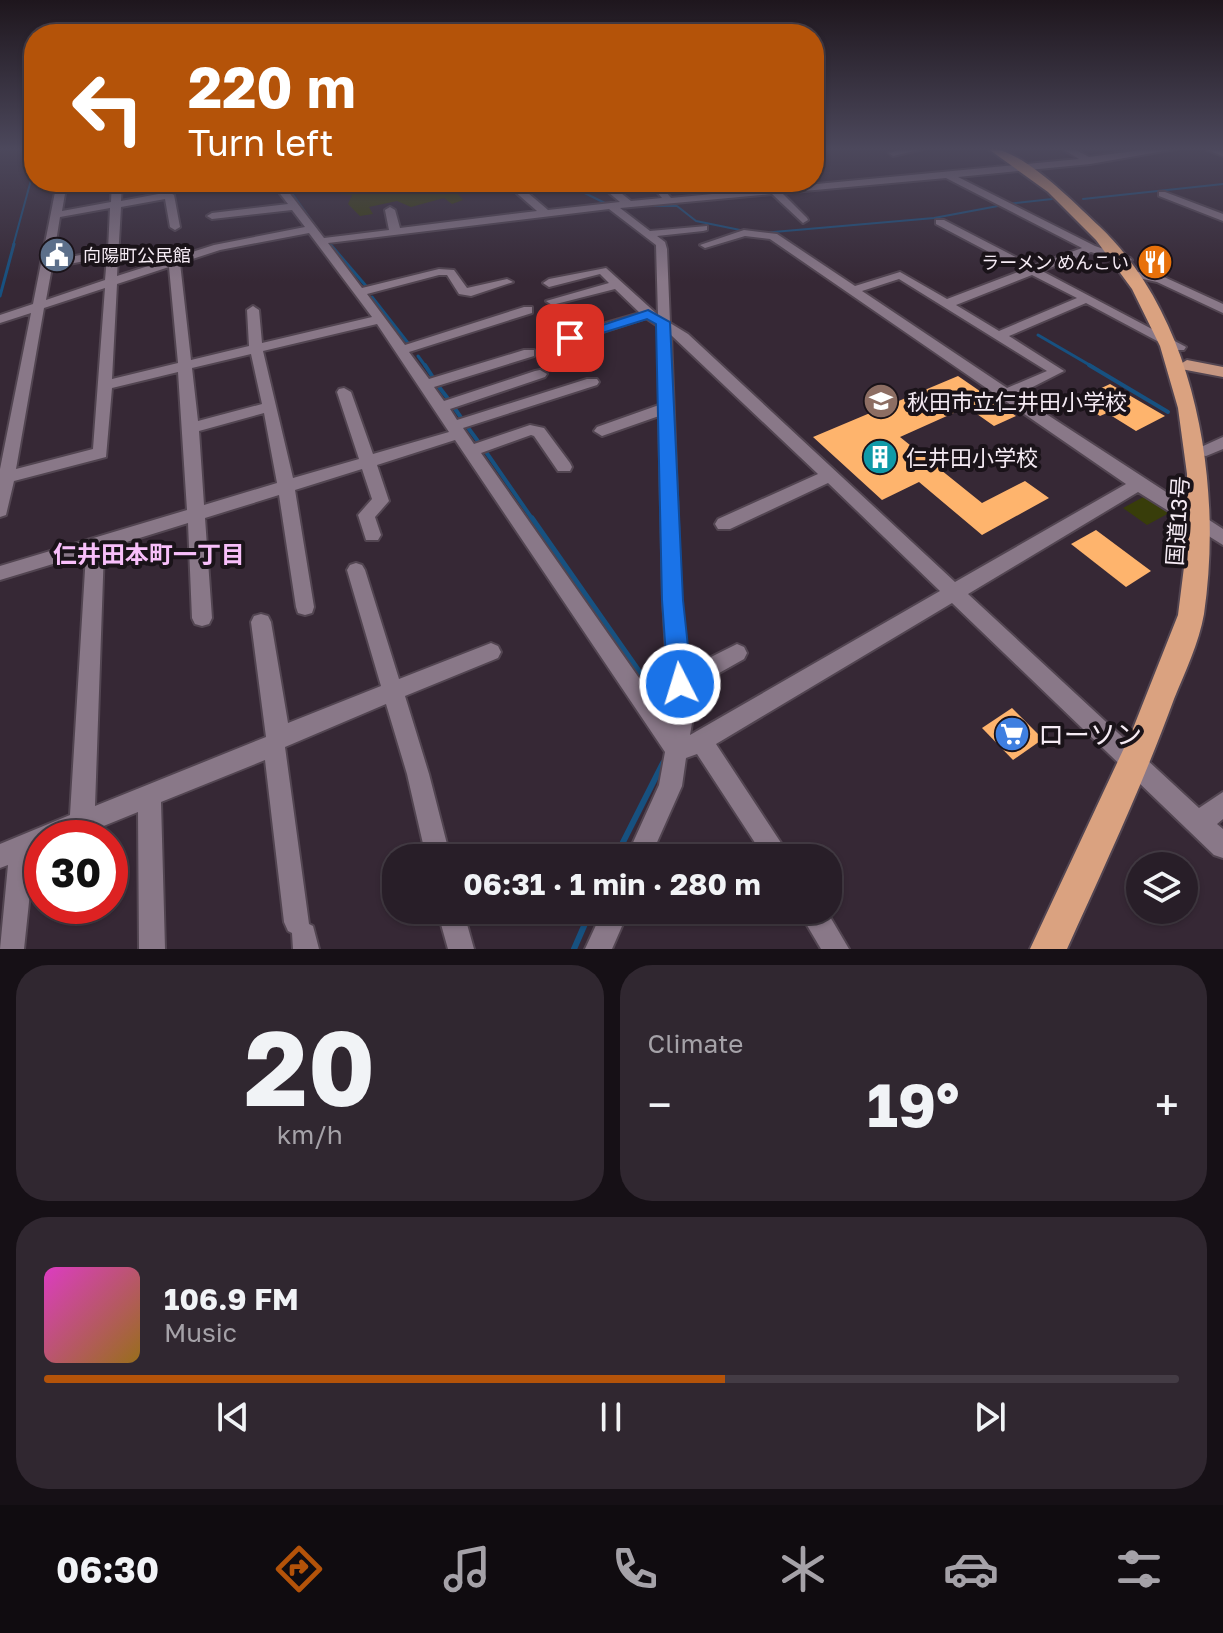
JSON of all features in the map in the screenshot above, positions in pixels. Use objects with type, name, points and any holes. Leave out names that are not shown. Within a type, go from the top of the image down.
[{"type":"highway","name":"国道13号","points":[[1048,949],[1134,762],[1191,614],[1214,532],[1214,447],[1170,325],[1132,268],[1085,217],[1055,192]]},
{"type":"main road","points":[[1183,356],[1223,372]]},
{"type":"street","points":[[0,511],[60,192]]},
{"type":"street","points":[[6,477],[101,453],[117,192]]},
{"type":"street","points":[[285,192],[402,350],[677,751]]},
{"type":"street","points":[[523,192],[545,213]]},
{"type":"street","points":[[614,192],[628,204]]},
{"type":"street","points":[[662,192],[669,201]]},
{"type":"street","points":[[1,318],[241,241],[395,231],[760,192]]},
{"type":"street","points":[[775,192],[803,220]]},
{"type":"street","points":[[981,192],[1132,268],[1223,309]]},
{"type":"street","points":[[1162,194],[1223,218]]},
{"type":"street","points":[[57,215],[169,195],[175,227]]},
{"type":"street","points":[[1203,211],[1223,203]]},
{"type":"street","points":[[212,216],[242,212],[252,214],[296,206]]},
{"type":"street","points":[[611,206],[661,244],[656,318],[666,408],[672,600],[681,723],[670,786],[644,844]]},
{"type":"street","points":[[390,210],[395,231]]},
{"type":"street","points":[[940,222],[1086,299],[1183,356]]},
{"type":"street","points":[[647,234],[703,228]]},
{"type":"street","points":[[705,245],[744,233],[773,236],[1138,484],[1214,532]]},
{"type":"street","points":[[946,304],[1091,248]]},
{"type":"street","points":[[48,264],[114,252]]},
{"type":"street","points":[[174,261],[191,428],[202,618]]},
{"type":"street","points":[[549,283],[602,270],[829,476],[1223,846]]},
{"type":"street","points":[[360,292],[439,272],[450,272],[463,291],[471,292],[507,282]]},
{"type":"street","points":[[854,290],[900,275],[1057,371],[1006,394]]},
{"type":"street","points":[[552,301],[617,285]]},
{"type":"street","points":[[998,336],[1086,299]]},
{"type":"street","points":[[253,310],[256,348],[286,486],[305,607]]},
{"type":"street","points":[[402,350],[528,310]]},
{"type":"street","points":[[570,338],[656,318]]},
{"type":"street","points":[[105,385],[380,319]]},
{"type":"street","points":[[425,385],[529,353]]},
{"type":"street","points":[[440,407],[540,374]]},
{"type":"street","points":[[0,573],[368,462],[592,382]]},
{"type":"street","points":[[344,392],[381,501],[366,515],[372,535]]},
{"type":"street","points":[[191,428],[270,407]]},
{"type":"street","points":[[602,431],[666,408]]},
{"type":"street","points":[[471,451],[530,430],[539,432],[564,467]]},
{"type":"street","points":[[724,524],[829,476]]},
{"type":"street","points":[[677,751],[701,741],[955,594],[1138,484]]},
{"type":"street","points":[[82,820],[95,544]]},
{"type":"street","points":[[356,570],[435,844]]},
{"type":"street","points":[[261,622],[302,935]]},
{"type":"street","points":[[87,820],[491,652]]},
{"type":"street","points":[[680,684],[737,653]]},
{"type":"street","points":[[701,741],[770,844]]},
{"type":"street","points":[[149,794],[152,949]]},
{"type":"street","points":[[1199,823],[1223,804]]},
{"type":"street","points":[[11,949],[24,864]]},
{"type":"street","points":[[454,924],[461,949]]},
{"type":"street","points":[[598,949],[610,924]]},
{"type":"street","points":[[820,924],[836,949]]},
{"type":"green space","points":[[465,192],[458,194],[463,200],[452,204],[444,198],[411,207],[397,201],[369,207],[373,214],[360,216],[348,204],[352,195],[324,193]]},
{"type":"green space","points":[[1147,495],[1171,512],[1147,525],[1123,508]]},
{"type":"building","name":"仁井田小学校","points":[[958,376],[1016,416],[994,426],[967,407],[900,437],[982,503],[1025,481],[1049,498],[982,535],[919,482],[882,500],[813,437]]},
{"type":"building","points":[[1110,384],[1165,416],[1136,431],[1107,413],[1100,416],[1076,400]]},
{"type":"building","points":[[1096,530],[1151,571],[1126,587],[1071,544]]},
{"type":"building","name":"ローソン","points":[[1012,708],[1043,739],[1013,760],[982,728]]},
{"type":"waterway","points":[[13,246],[28,192]]},
{"type":"waterway","points":[[291,192],[324,238]]},
{"type":"waterway","points":[[583,192],[605,203]]},
{"type":"waterway","points":[[1083,199],[1146,192]]},
{"type":"waterway","points":[[1007,204],[1052,199]]},
{"type":"waterway","points":[[637,206],[677,206],[696,221],[745,231]]},
{"type":"waterway","points":[[762,233],[934,218],[998,206]]},
{"type":"waterway","points":[[0,296],[14,244]]},
{"type":"waterway","points":[[330,244],[366,286]]},
{"type":"waterway","points":[[372,297],[408,343]]},
{"type":"waterway","points":[[1038,335],[1093,367]]},
{"type":"waterway","points":[[418,356],[426,367]]},
{"type":"waterway","points":[[425,365],[434,379]]},
{"type":"waterway","points":[[1089,365],[1168,412]]},
{"type":"waterway","points":[[439,387],[449,400]]},
{"type":"waterway","points":[[453,406],[462,419]]},
{"type":"waterway","points":[[466,425],[480,444]]},
{"type":"waterway","points":[[486,452],[533,520]]},
{"type":"waterway","points":[[532,518],[667,711]]},
{"type":"waterway","points":[[622,844],[663,763]]},
{"type":"waterway","points":[[574,949],[585,924]]},
{"type":"place","name":"向陽町公民館","points":[[57,255]]},
{"type":"place","name":"ラーメン めんこい","points":[[1155,262]]},
{"type":"place","name":"秋田市立仁井田小学校","points":[[881,401]]},
{"type":"place","name":"仁井田小学校","points":[[880,457]]},
{"type":"place","name":"ローソン","points":[[1012,734]]},
{"type":"district","name":"仁井田本町一丁目","points":[[149,553]]},
{"type":"route","points":[[570,338],[648,314],[663,322],[672,600],[680,684]]}]
